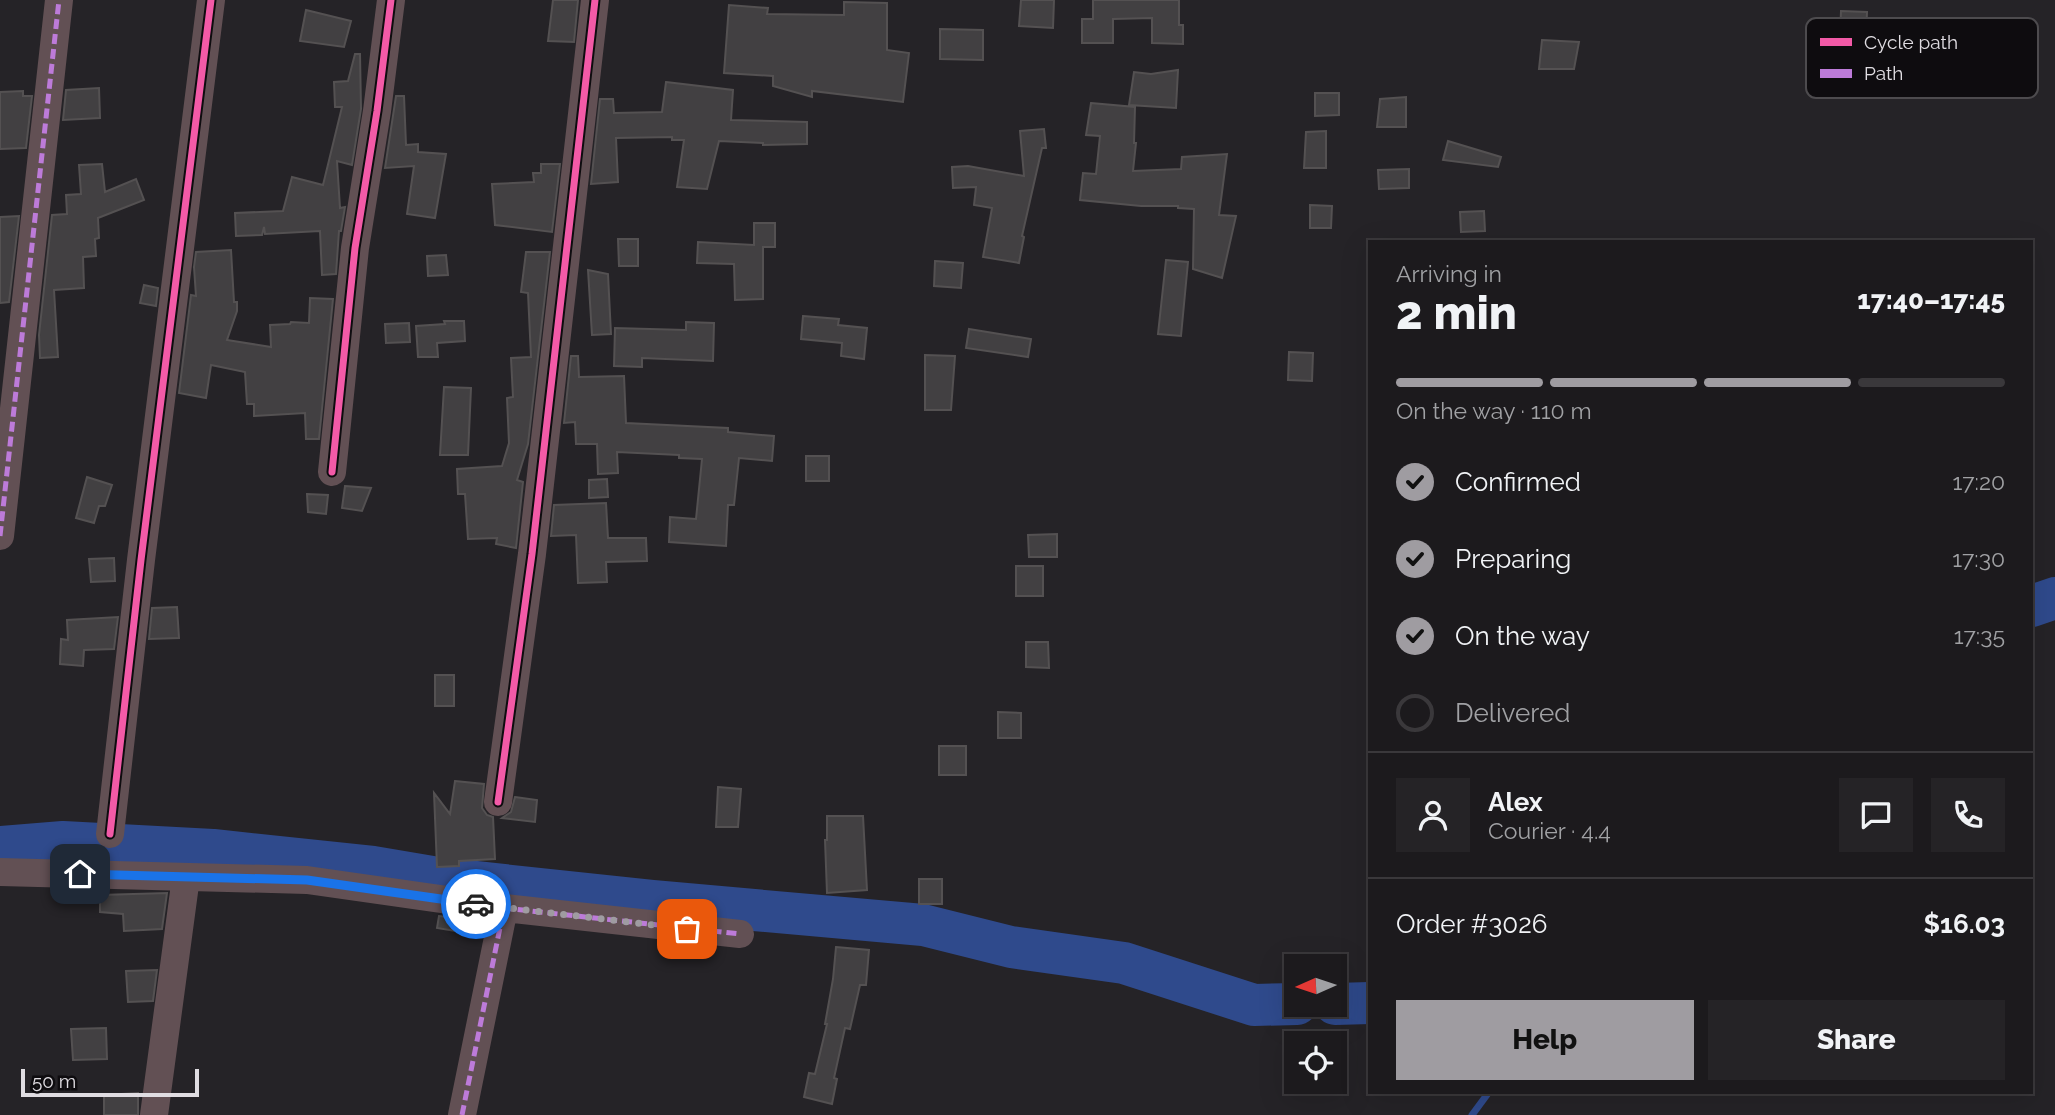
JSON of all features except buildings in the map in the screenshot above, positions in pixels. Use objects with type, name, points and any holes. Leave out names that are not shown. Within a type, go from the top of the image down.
[{"type":"street","points":[[0,536],[59,0]]},
{"type":"street","points":[[110,834],[142,546],[211,0]]},
{"type":"street","points":[[332,472],[355,248],[391,0]]},
{"type":"street","points":[[498,802],[532,554],[595,0]]},
{"type":"street","points":[[0,872],[307,880],[504,908],[740,934]]},
{"type":"street","points":[[154,1115],[186,877]]},
{"type":"street","points":[[461,1115],[504,908]]},
{"type":"waterway","points":[[2033,606],[2055,598]]},
{"type":"waterway","points":[[0,847],[63,842],[213,850],[652,901],[923,925],[1011,947],[1124,963],[1254,1005],[1284,1004]]},
{"type":"waterway","points":[[1348,1004],[1368,1003]]},
{"type":"waterway","points":[[1472,1115],[1488,1094]]},
{"type":"marked path","points":[[0,536],[59,0]]},
{"type":"marked path","points":[[462,1115],[504,908],[740,934]]},
{"type":"cycle path","points":[[110,834],[141,560],[211,0]]},
{"type":"cycle path","points":[[332,472],[355,248],[391,0]]},
{"type":"cycle path","points":[[498,802],[532,554],[595,0]]},
{"type":"way so far","points":[[476,904],[687,929]]},
{"type":"route","points":[[80,874],[307,880],[476,904]]}]
